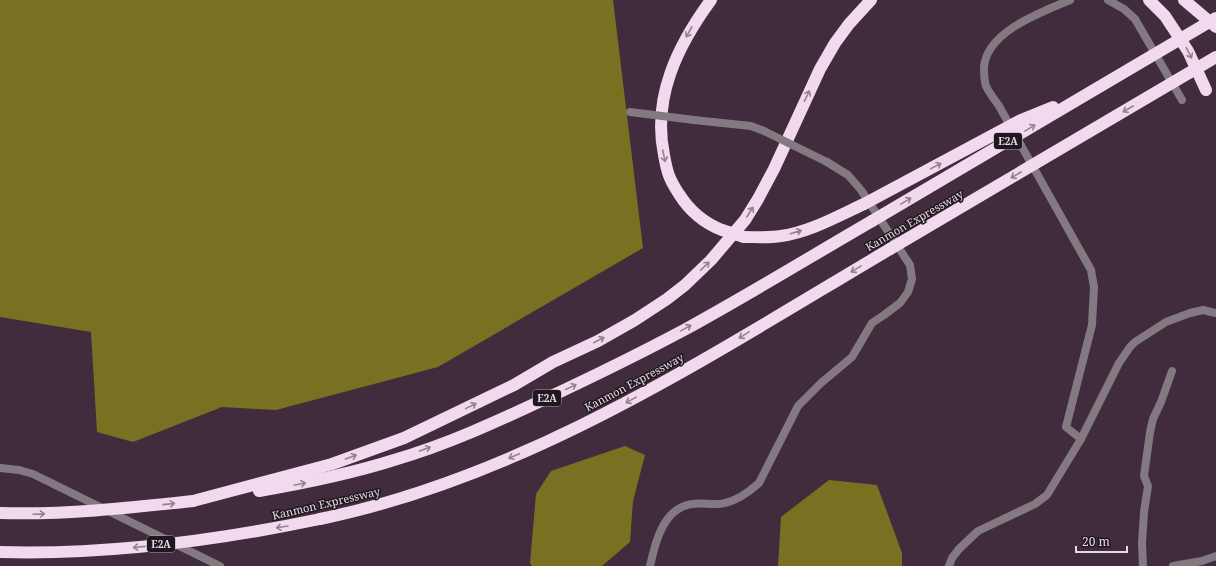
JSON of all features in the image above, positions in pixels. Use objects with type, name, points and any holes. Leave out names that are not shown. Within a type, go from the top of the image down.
[{"type":"highway","points":[[712,0],[695,22],[678,53],[665,88],[660,116],[660,139],[670,180],[683,200],[703,220],[722,230],[744,237],[762,238],[782,236],[827,221],[864,204],[1021,120],[1092,91]]},
{"type":"highway","points":[[192,501],[332,464],[404,438],[514,385],[553,362],[598,341],[667,299],[685,285],[711,260],[745,220],[768,181],[820,69],[835,43],[849,24],[871,0]]},
{"type":"highway","points":[[1149,0],[1165,16],[1188,51],[1206,90]]},
{"type":"highway","points":[[1184,0],[1216,27]]},
{"type":"highway","name":"Kanmon Expressway","points":[[0,513],[35,514],[104,510],[192,501],[290,486],[341,475],[395,460],[458,438],[591,378],[686,329],[1216,18]]},
{"type":"highway","name":"Kanmon Expressway","points":[[0,552],[34,553],[115,549],[195,540],[290,525],[351,513],[469,475],[545,442],[618,407],[692,366],[1216,57]]},
{"type":"street","points":[[1070,0],[1026,19],[998,40],[985,59],[984,73],[986,85],[1091,270],[1094,287],[1092,324],[1066,427],[1081,439]]},
{"type":"street","points":[[1108,0],[1135,19],[1182,100]]},
{"type":"street","points":[[630,112],[751,126],[827,162],[848,175],[861,190],[910,265],[912,279],[908,292],[900,303],[872,323],[852,357],[821,383],[798,406],[759,483],[736,500],[717,505],[704,503],[691,504],[676,510],[669,516],[660,532],[650,566]]},
{"type":"street","points":[[949,566],[952,558],[959,549],[978,531],[1035,504],[1047,496],[1081,439],[1119,363],[1135,342],[1166,322],[1190,313],[1203,310],[1216,312]]},
{"type":"street","points":[[1142,566],[1144,512],[1148,486],[1144,476],[1150,432],[1153,419],[1161,402],[1172,370]]},
{"type":"street","points":[[0,468],[19,470],[33,474],[220,566]]},
{"type":"street","points":[[1172,566],[1202,561],[1216,556]]},
{"type":"shaded area","points":[[0,0],[613,0],[643,248],[438,367],[276,410],[222,407],[133,442],[97,432],[91,332],[0,317]]},
{"type":"shaded area","points":[[625,446],[645,455],[633,501],[630,542],[602,566],[532,566],[530,563],[536,494],[551,471]]},
{"type":"shaded area","points":[[829,480],[877,485],[902,553],[902,566],[778,566],[781,517]]}]
